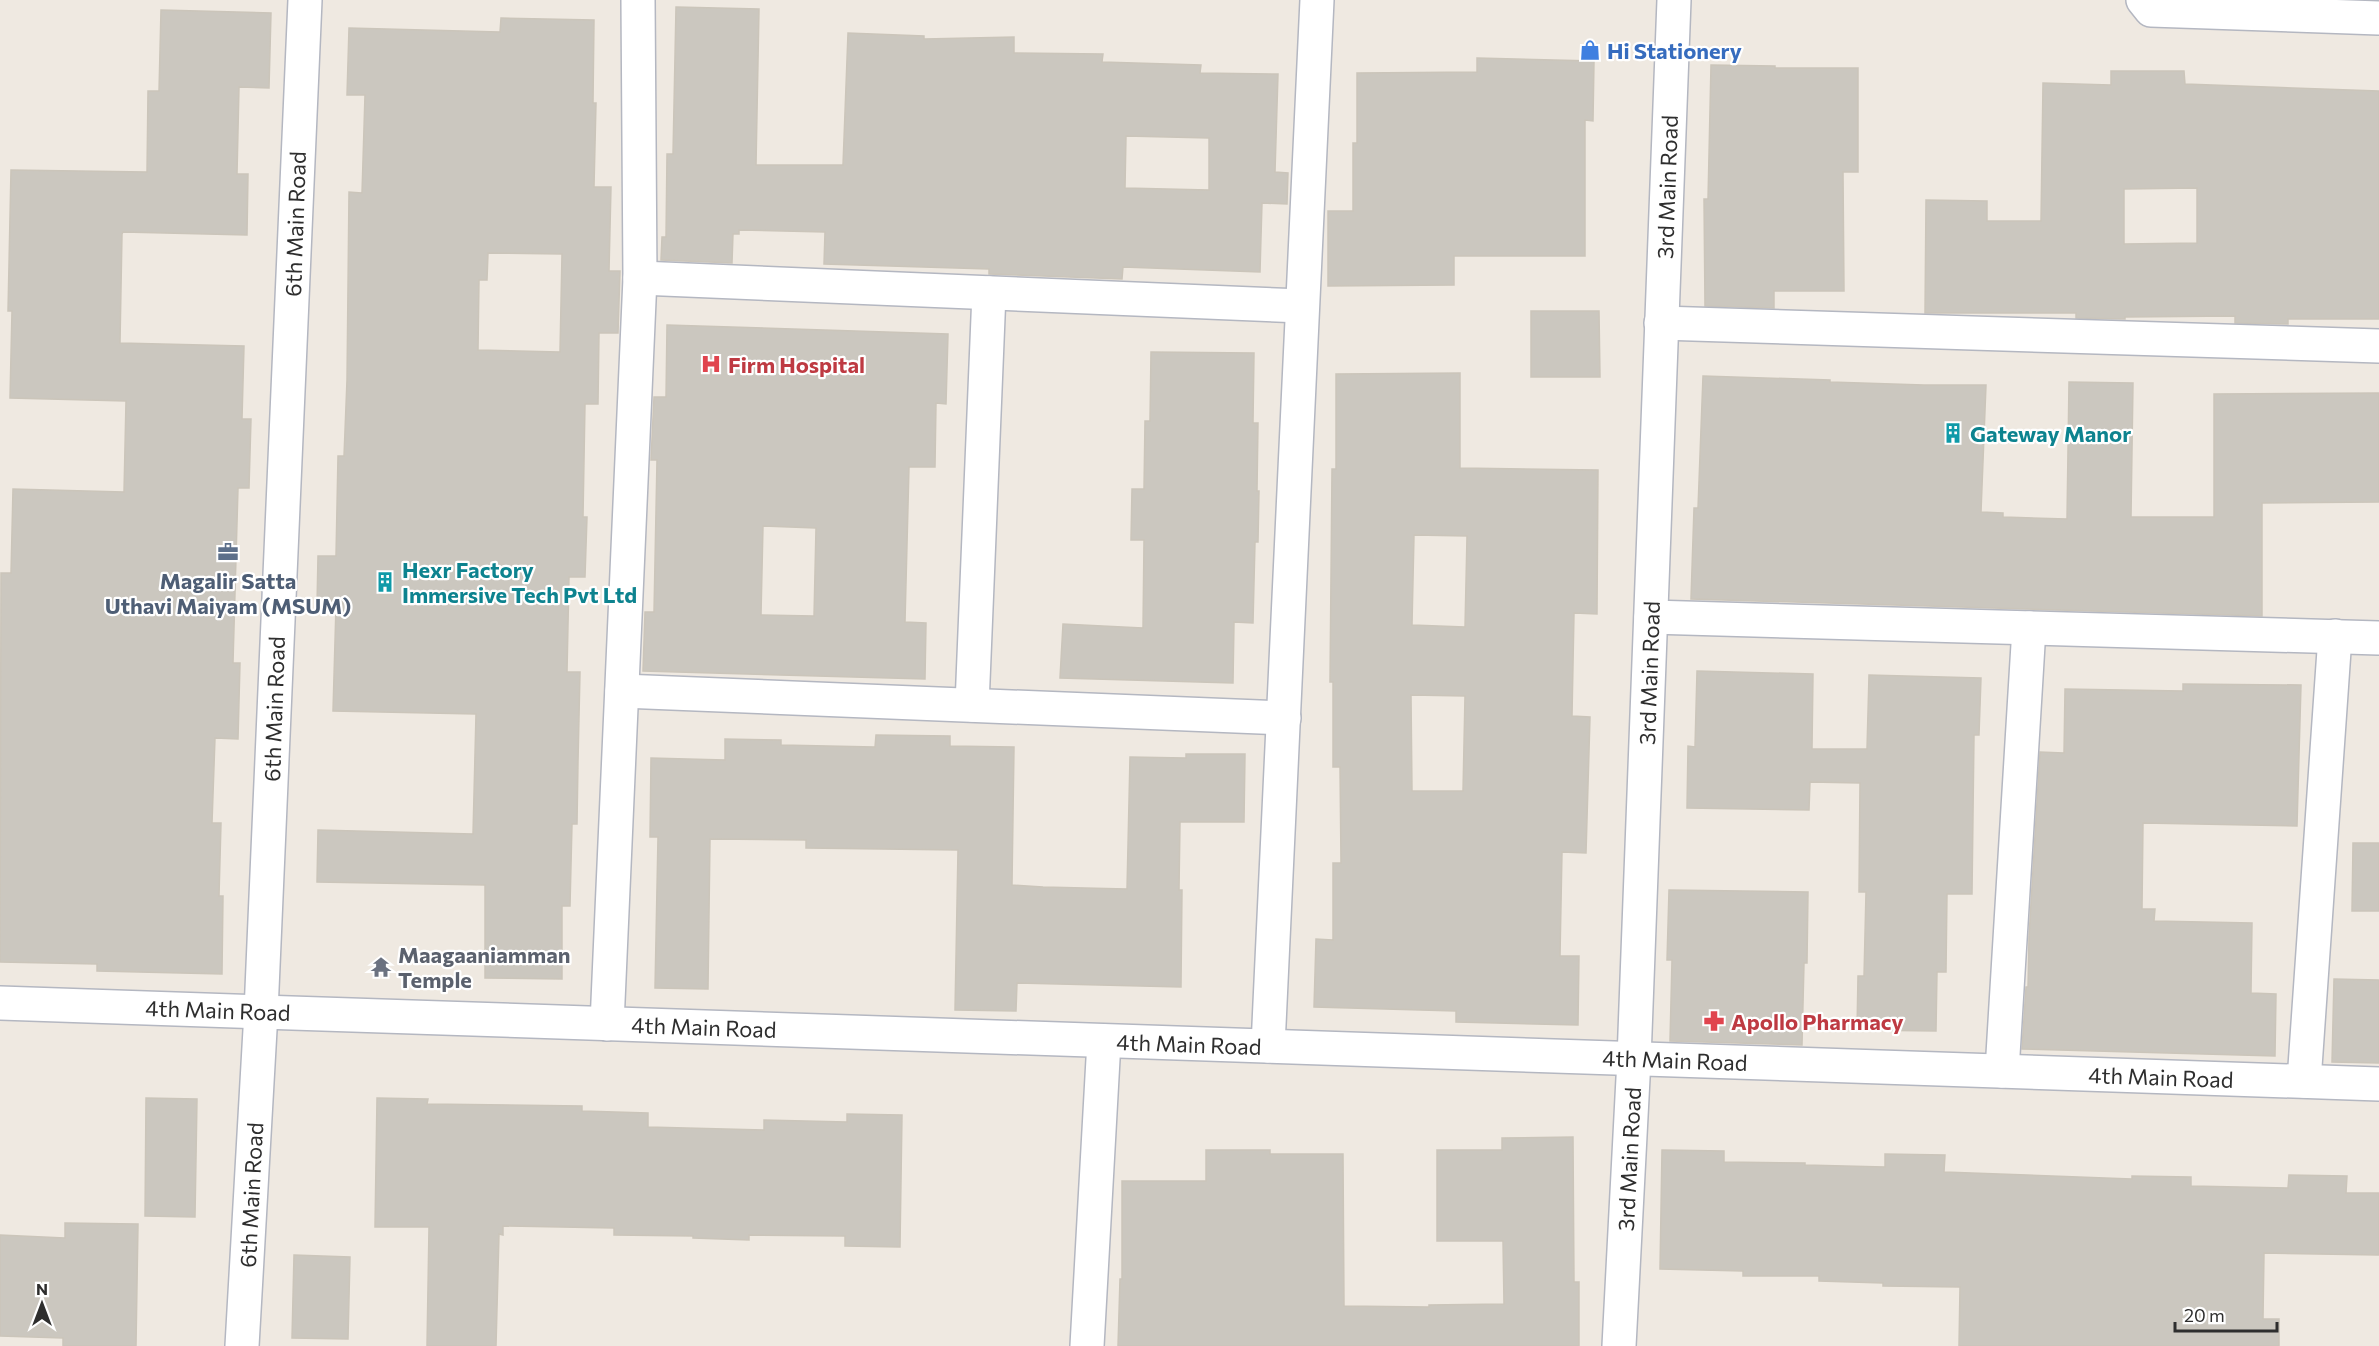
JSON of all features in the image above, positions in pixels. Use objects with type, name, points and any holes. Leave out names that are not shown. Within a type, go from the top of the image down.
[{"type":"street","name":"6th Main Road","points":[[242,1346],[261,1012],[305,0]]},
{"type":"street","points":[[607,1024],[640,278],[638,0]]},
{"type":"street","points":[[1268,1046],[1317,0]]},
{"type":"street","name":"3rd Main Road","points":[[1619,1346],[1634,1059],[1674,0]]},
{"type":"street","points":[[2143,0],[2151,10],[2379,18]]},
{"type":"street","points":[[640,278],[1302,306]]},
{"type":"street","points":[[972,705],[989,293]]},
{"type":"street","points":[[1661,323],[2379,346]]},
{"type":"street","points":[[1651,617],[2379,638]]},
{"type":"street","points":[[2002,1071],[2029,628]]},
{"type":"street","points":[[2304,1082],[2335,636]]},
{"type":"street","points":[[622,691],[1284,718]]},
{"type":"street","name":"4th Main Road","points":[[0,1003],[2379,1084]]},
{"type":"street","points":[[1087,1346],[1104,1041]]},
{"type":"building","points":[[676,7],[759,9],[756,165],[843,165],[848,33],[924,36],[924,39],[1014,37],[1014,53],[1103,54],[1102,62],[1201,65],[1200,73],[1278,74],[1275,172],[1288,173],[1287,204],[1262,203],[1260,272],[1123,267],[1122,279],[989,274],[989,269],[824,264],[825,232],[739,230],[739,234],[733,234],[732,263],[661,260],[662,237],[666,237],[667,154],[673,154]],"holes":[[[1126,136],[1209,138],[1209,190],[1125,188]]]},
{"type":"building","points":[[161,10],[271,13],[269,88],[239,87],[237,174],[248,174],[247,235],[123,232],[122,234],[120,343],[244,346],[242,419],[251,419],[249,488],[238,488],[233,663],[240,663],[238,739],[215,738],[212,823],[221,823],[219,896],[223,896],[222,974],[97,971],[97,964],[0,962],[1,573],[11,573],[13,489],[124,492],[126,401],[10,398],[12,311],[8,311],[11,170],[147,172],[148,91],[159,91]]},
{"type":"building","points":[[501,18],[594,20],[593,103],[596,103],[594,187],[611,187],[609,271],[620,271],[618,333],[599,333],[598,404],[585,404],[583,517],[587,517],[585,577],[569,577],[567,672],[580,672],[577,824],[572,824],[570,906],[562,906],[562,979],[485,978],[485,885],[317,882],[318,830],[473,834],[476,714],[333,711],[336,606],[317,605],[318,556],[336,556],[338,456],[344,456],[347,380],[349,192],[362,193],[365,95],[347,95],[349,28],[500,32]],"holes":[[[488,253],[562,254],[560,352],[478,350],[479,280],[487,280]]]},
{"type":"building","points":[[1477,58],[1594,61],[1593,121],[1585,120],[1585,256],[1454,256],[1454,285],[1328,286],[1328,211],[1353,211],[1353,143],[1357,143],[1357,73],[1477,72]]},
{"type":"building","points":[[1711,65],[1858,68],[1858,172],[1843,172],[1844,291],[1774,291],[1774,308],[1705,306],[1704,199],[1708,199]]},
{"type":"building","points":[[2111,71],[2184,71],[2185,84],[2379,91],[2379,319],[2288,319],[2288,324],[2235,323],[2235,316],[2125,317],[2125,319],[2076,318],[2076,313],[1925,313],[1926,200],[1987,201],[1987,221],[2041,221],[2043,83],[2111,85]],"holes":[[[2197,188],[2197,243],[2124,244],[2124,189]]]},
{"type":"building","points":[[1531,311],[1599,311],[1600,377],[1531,377]]},
{"type":"building","points":[[667,325],[948,334],[946,404],[936,403],[935,467],[909,467],[905,622],[926,623],[925,679],[643,671],[645,612],[654,612],[657,460],[651,460],[654,397],[666,397]],"holes":[[[763,526],[816,528],[814,616],[761,615]]]},
{"type":"building","points":[[1151,352],[1254,353],[1253,423],[1258,423],[1257,491],[1259,491],[1253,623],[1234,622],[1233,683],[1060,678],[1063,624],[1143,628],[1144,540],[1131,540],[1132,489],[1144,489],[1145,421],[1150,421]]},
{"type":"building","points":[[1460,373],[1460,468],[1598,470],[1597,614],[1574,613],[1572,716],[1590,717],[1586,853],[1562,852],[1560,956],[1579,956],[1578,1025],[1456,1022],[1456,1011],[1314,1007],[1316,939],[1333,940],[1333,863],[1341,863],[1340,767],[1333,767],[1333,682],[1330,682],[1332,469],[1336,469],[1336,374]],"holes":[[[1414,535],[1467,536],[1465,627],[1412,625]],[[1411,695],[1465,696],[1463,791],[1412,791]]]},
{"type":"building","points":[[1703,376],[1924,385],[1986,385],[1981,512],[2003,513],[2003,517],[2067,519],[2069,382],[2133,383],[2131,517],[2214,517],[2214,394],[2379,393],[2379,502],[2262,503],[2262,616],[1691,599],[1694,508],[1698,508]]},
{"type":"building","points":[[1697,671],[1813,674],[1812,749],[1867,749],[1869,675],[1981,678],[1979,735],[1974,735],[1972,894],[1947,894],[1946,972],[1937,972],[1936,1031],[1857,1030],[1858,976],[1864,976],[1866,892],[1859,892],[1860,783],[1810,782],[1809,810],[1687,808],[1688,746],[1695,747]]},
{"type":"building","points":[[2183,684],[2301,685],[2297,826],[2143,823],[2142,909],[2155,909],[2154,921],[2252,923],[2251,993],[2276,994],[2275,1056],[2022,1049],[2026,987],[2028,987],[2040,752],[2064,753],[2065,689],[2183,691]]},
{"type":"building","points":[[876,735],[950,736],[950,746],[1014,747],[1012,885],[1043,887],[1127,889],[1130,757],[1186,758],[1186,754],[1245,754],[1244,822],[1180,822],[1181,987],[1017,983],[1016,1011],[955,1010],[958,850],[806,848],[806,840],[710,839],[708,989],[655,988],[658,837],[650,837],[651,758],[725,760],[725,739],[781,740],[781,745],[875,747]]},
{"type":"building","points":[[2353,843],[2379,843],[2379,911],[2352,911]]},
{"type":"building","points":[[1669,890],[1808,892],[1802,1045],[1670,1041],[1672,960],[1667,960]]},
{"type":"building","points":[[2334,979],[2379,980],[2379,1063],[2332,1062]]},
{"type":"building","points":[[146,1098],[197,1099],[195,1217],[145,1216]]},
{"type":"building","points":[[377,1098],[428,1099],[427,1104],[582,1106],[582,1111],[648,1113],[648,1127],[764,1130],[764,1120],[847,1122],[847,1114],[902,1115],[900,1247],[845,1246],[845,1236],[749,1235],[749,1240],[693,1238],[693,1236],[614,1235],[614,1228],[503,1226],[503,1235],[499,1234],[496,1346],[427,1346],[429,1227],[375,1227]]},
{"type":"building","points":[[1573,1137],[1574,1282],[1579,1282],[1579,1346],[1118,1346],[1120,1279],[1122,1279],[1122,1181],[1206,1181],[1206,1150],[1270,1150],[1270,1154],[1343,1154],[1344,1306],[1429,1307],[1429,1305],[1504,1304],[1503,1241],[1437,1241],[1437,1150],[1502,1150],[1502,1138]]},
{"type":"building","points":[[1662,1150],[1724,1151],[1724,1162],[1885,1167],[1885,1154],[1945,1155],[1944,1172],[2132,1179],[2132,1176],[2191,1177],[2191,1186],[2288,1188],[2289,1175],[2347,1176],[2346,1193],[2379,1193],[2379,1255],[2264,1253],[2263,1319],[2279,1319],[2279,1346],[1959,1346],[1960,1287],[1883,1286],[1883,1283],[1819,1281],[1819,1276],[1743,1276],[1743,1271],[1660,1269]]},
{"type":"building","points":[[65,1223],[138,1224],[136,1346],[63,1346],[63,1338],[0,1336],[0,1235],[65,1238]]},
{"type":"building","points":[[294,1255],[350,1257],[348,1339],[292,1338]]},
{"type":"place","name":"Hi Stationery","points":[[1590,50]]},
{"type":"place","name":"Firm Hospital","points":[[711,364]]},
{"type":"place","name":"Gateway Manor","points":[[1953,433]]},
{"type":"place","name":"Magalir Satta Uthavi Maiyam (MSUM)","points":[[228,552]]},
{"type":"place","name":"Hexr Factory Immersive Tech Pvt Ltd","points":[[385,582]]},
{"type":"place","name":"Maagaaniamman Temple","points":[[381,967]]},
{"type":"place","name":"Apollo Pharmacy","points":[[1714,1021]]}]
